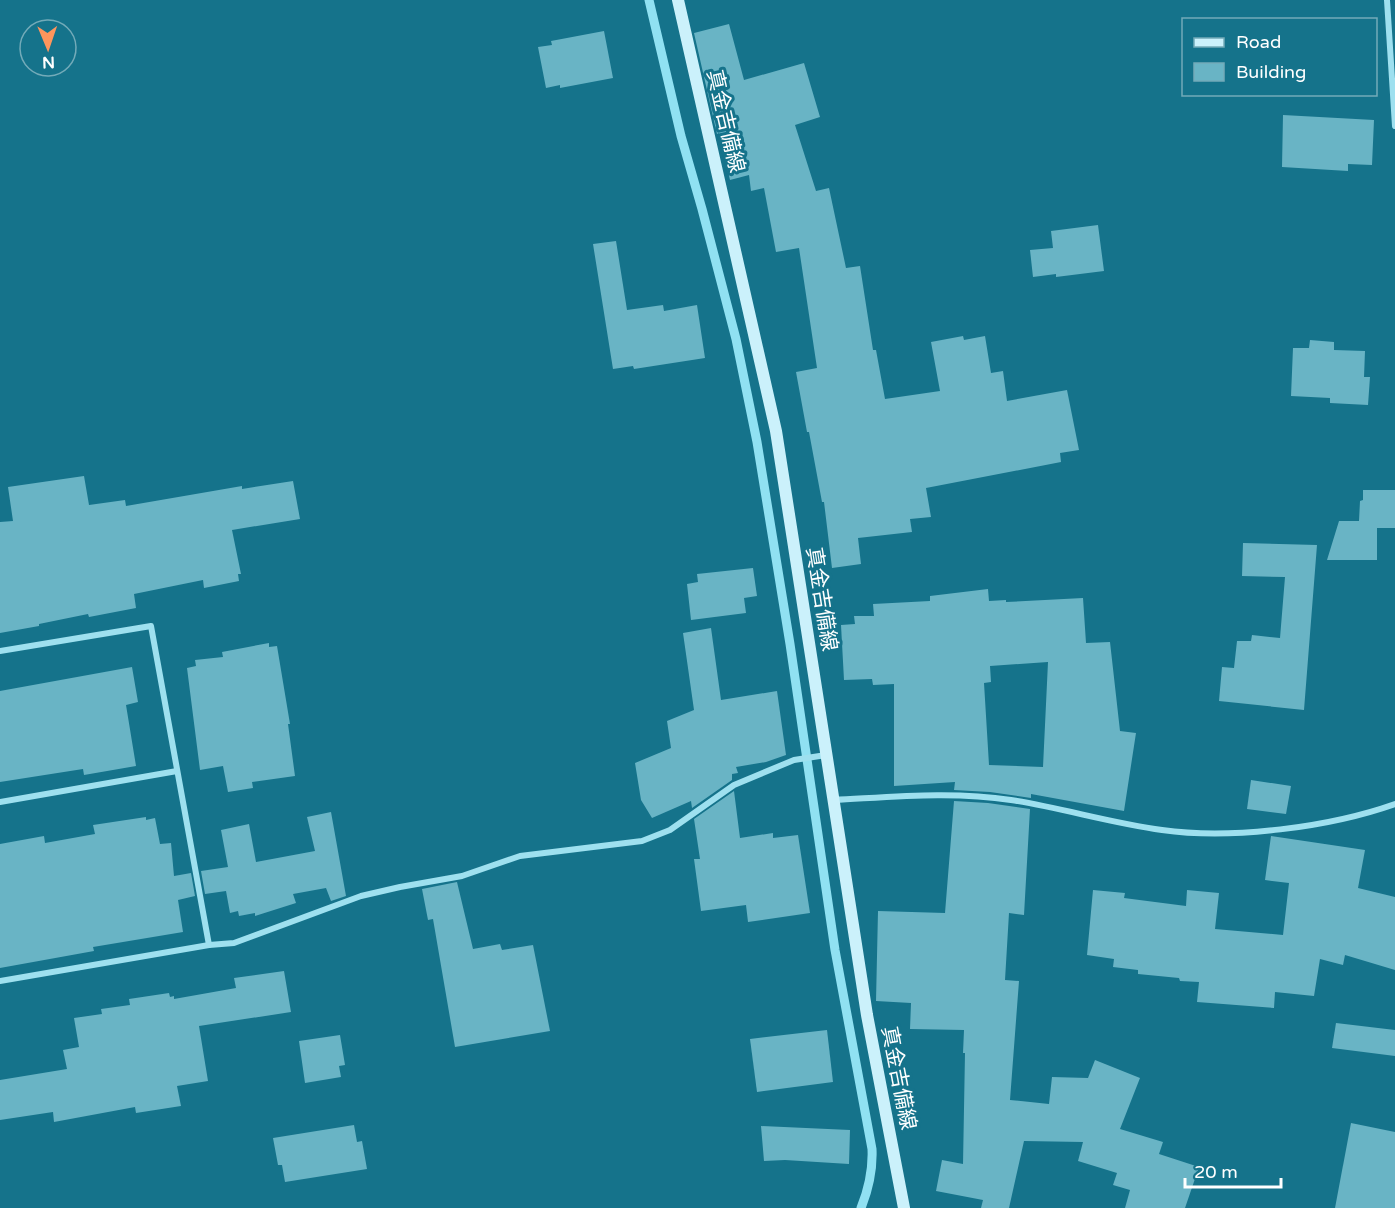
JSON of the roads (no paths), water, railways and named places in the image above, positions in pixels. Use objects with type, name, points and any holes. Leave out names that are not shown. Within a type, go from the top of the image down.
[{"type":"main road","name":"真金吉備線","points":[[678,0],[776,431],[867,1015],[904,1208]]},
{"type":"street","points":[[1387,0],[1395,126]]},
{"type":"street","points":[[0,651],[151,626],[209,945]]},
{"type":"street","points":[[0,981],[209,945],[234,943],[361,896],[462,876],[520,856],[642,841],[670,830],[734,785],[794,760],[827,755]]},
{"type":"street","points":[[0,802],[177,771]]},
{"type":"street","points":[[834,800],[948,794],[1011,800],[1164,831],[1224,833],[1304,826],[1362,815],[1395,804]]},
{"type":"waterway","points":[[649,0],[681,136],[736,339],[757,442],[790,644],[835,950],[872,1149],[870,1179],[861,1208]]}]
